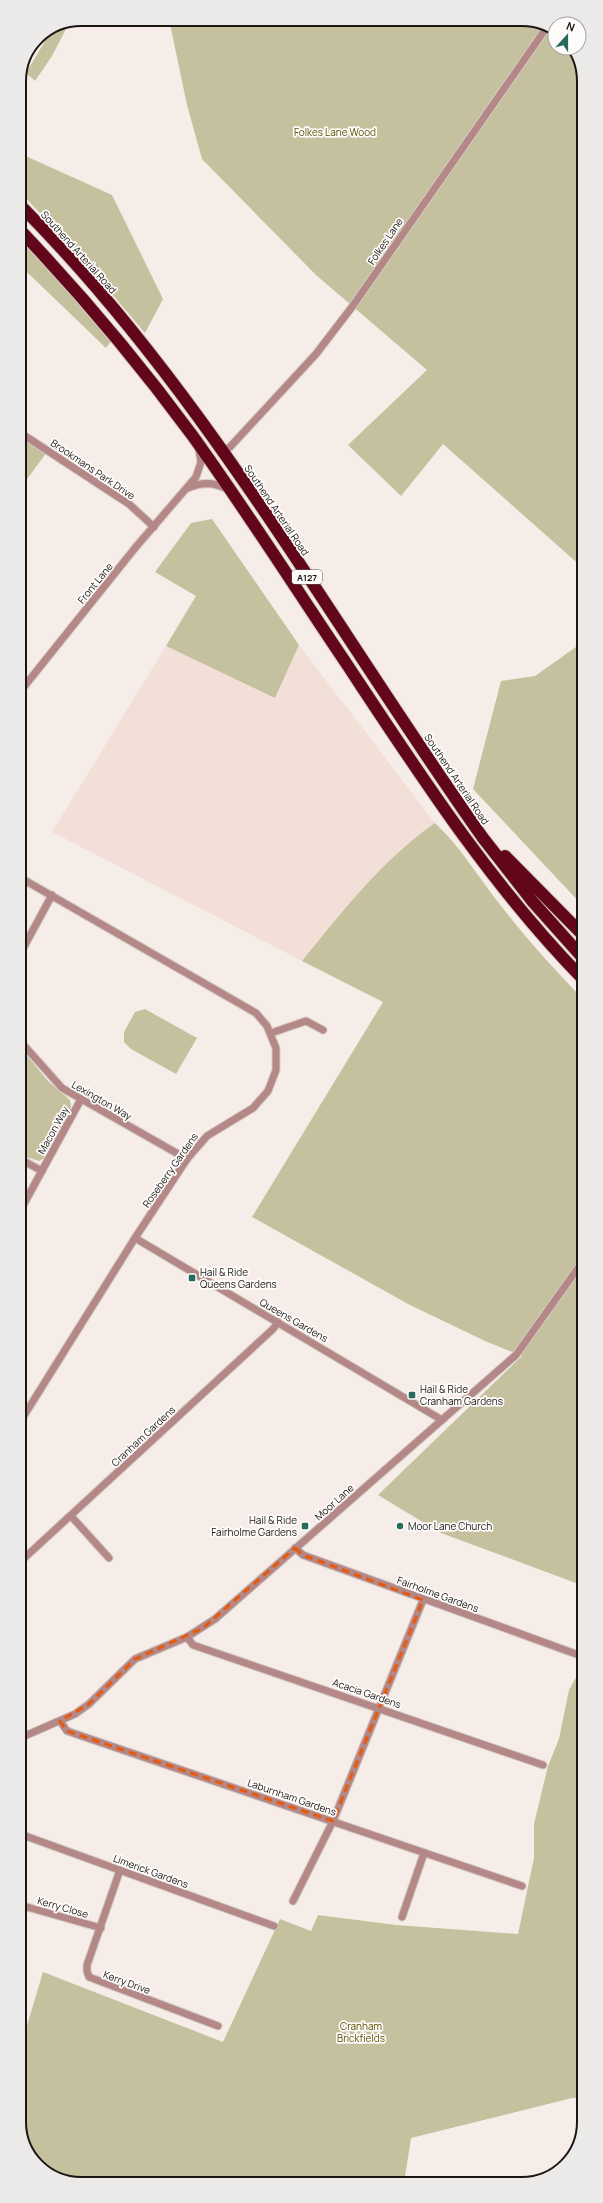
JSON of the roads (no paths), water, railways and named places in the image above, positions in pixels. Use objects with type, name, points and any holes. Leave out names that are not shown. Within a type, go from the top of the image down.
[{"type":"highway","name":"Southend Arterial Road","points":[[26,211],[68,256],[138,339],[222,451],[457,801],[508,871],[577,951]]},
{"type":"highway","name":"A127","points":[[26,237],[90,306],[192,436],[232,493],[443,810],[521,911],[577,972]]},
{"type":"highway","points":[[457,801],[527,879],[577,929]]},
{"type":"highway","points":[[521,911],[545,943],[577,981]]},
{"type":"street","name":"Folkes Lane","points":[[222,451],[230,447],[316,354],[370,281],[544,31]]},
{"type":"street","name":"Front Lane","points":[[26,684],[154,527],[188,488],[199,472],[201,462],[200,451],[192,436]]},
{"type":"street","name":"Brookmans Park Drive","points":[[26,437],[128,504],[154,527]]},
{"type":"street","points":[[188,488],[195,485],[211,483],[226,488],[232,493]]},
{"type":"street","name":"Roseberry Gardens","points":[[26,879],[256,1013],[272,1033],[276,1048],[277,1063],[274,1078],[268,1091],[253,1108],[206,1136],[187,1159],[135,1238],[26,1412]]},
{"type":"street","points":[[26,943],[52,894]]},
{"type":"street","points":[[272,1033],[306,1021],[323,1030]]},
{"type":"street","name":"Lexington Way","points":[[26,1048],[51,1078],[80,1101],[187,1159]]},
{"type":"street","name":"Macon Way","points":[[26,1201],[80,1101]]},
{"type":"street","points":[[26,1162],[42,1171]]},
{"type":"street","name":"Queens Gardens","points":[[135,1238],[442,1420]]},
{"type":"street","name":"Moor Lane","points":[[26,1735],[60,1721],[89,1704],[135,1659],[187,1636],[215,1619],[516,1355],[577,1271]]},
{"type":"street","name":"Cranham Gardens","points":[[26,1557],[273,1329],[278,1322]]},
{"type":"street","points":[[71,1516],[109,1558]]},
{"type":"street","name":"Fairholme Gardens","points":[[295,1548],[303,1555],[423,1600],[576,1654]]},
{"type":"street","points":[[293,1901],[333,1822],[423,1600]]},
{"type":"street","name":"Acacia Gardens","points":[[187,1636],[193,1645],[543,1765]]},
{"type":"street","name":"Laburnham Gardens","points":[[60,1721],[66,1730],[522,1886]]},
{"type":"street","name":"Limerick Gardens","points":[[26,1836],[274,1926]]},
{"type":"street","points":[[402,1917],[424,1853]]},
{"type":"street","name":"Kerry Drive","points":[[120,1870],[87,1965],[89,1977],[218,2026]]},
{"type":"street","name":"Kerry Close","points":[[26,1907],[101,1928]]},
{"type":"place","name":"Hail & Ride Queens Gardens","points":[[192,1278]]},
{"type":"place","name":"Hail & Ride Cranham Gardens","points":[[412,1395]]},
{"type":"place","name":"Hail & Ride Fairholme Gardens","points":[[305,1526]]},
{"type":"place","name":"Moor Lane Church","points":[[400,1526]]},
{"type":"park label","name":"Folkes Lane Wood","points":[[335,132]]},
{"type":"park label","name":"Cranham Brickfields","points":[[361,2032]]}]
